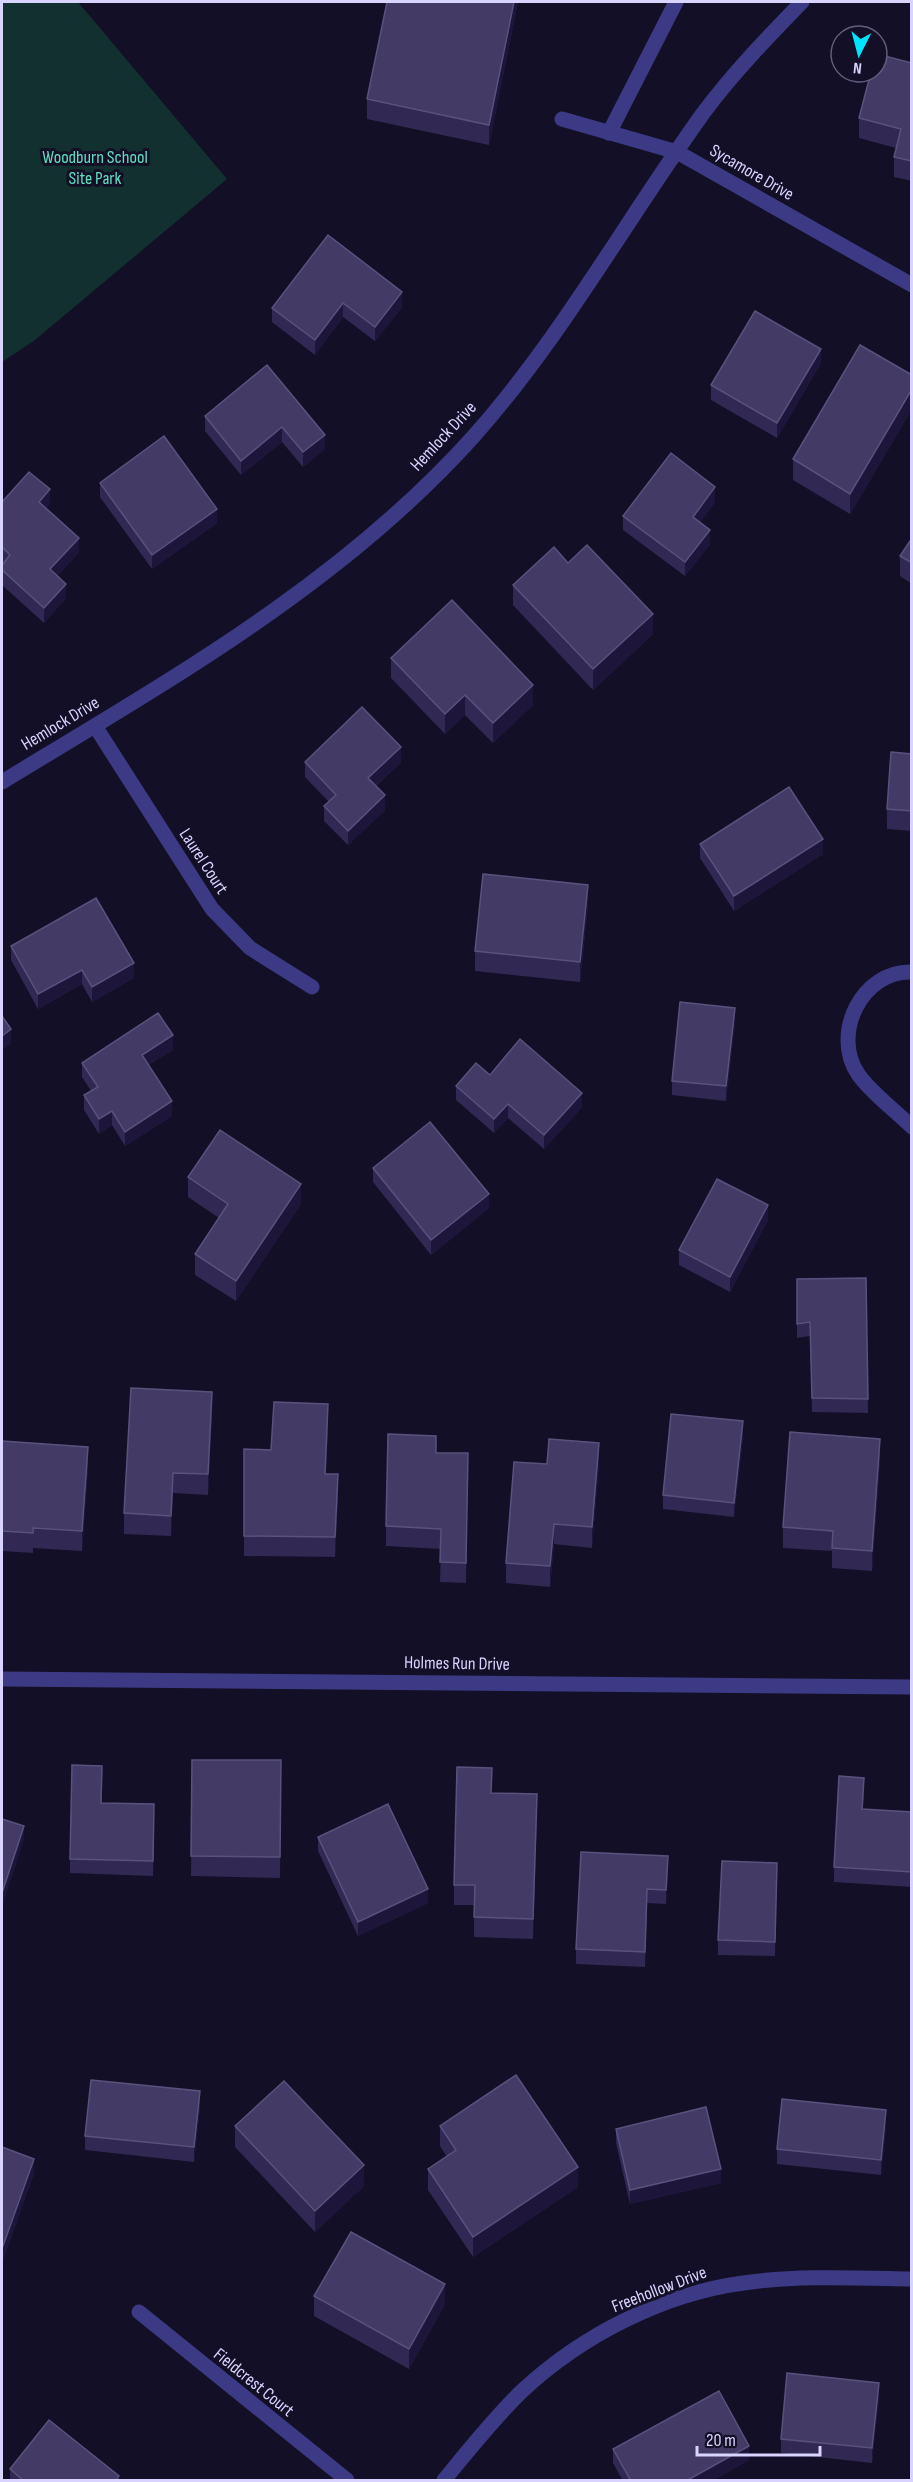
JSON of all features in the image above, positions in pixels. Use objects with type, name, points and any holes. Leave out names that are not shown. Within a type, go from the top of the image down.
[{"type":"street","points":[[609,133],[676,2]]},
{"type":"street","name":"Hemlock Drive","points":[[2,782],[232,641],[324,575],[394,515],[472,438],[550,343],[677,152],[738,70],[802,2]]},
{"type":"street","name":"Sycamore Drive","points":[[561,119],[677,152],[912,285]]},
{"type":"street","name":"Laurel Court","points":[[95,726],[212,909],[249,948],[312,987]]},
{"type":"street","points":[[912,972],[896,973],[871,985],[857,1002],[848,1036],[850,1057],[859,1075],[912,1127]]},
{"type":"street","name":"Holmes Run Drive","points":[[2,1678],[912,1687]]},
{"type":"street","name":"Freehollow Drive","points":[[444,2481],[521,2392],[569,2353],[628,2318],[703,2290],[745,2282],[912,2279]]},
{"type":"street","name":"Fieldcrest Court","points":[[139,2312],[347,2481]]},
{"type":"green space","name":"Woodburn School Site Park","points":[[2,2],[78,2],[227,179],[35,340],[2,362]]},
{"type":"building","points":[[387,2],[514,2],[489,125],[367,99]]},
{"type":"building","points":[[889,57],[912,63],[912,161],[894,157],[901,129],[859,118],[868,84],[889,84]]},
{"type":"building","points":[[328,235],[402,292],[375,327],[343,303],[315,340],[272,308]]},
{"type":"building","points":[[755,311],[821,349],[777,423],[711,385]]},
{"type":"building","points":[[860,345],[912,375],[912,389],[850,494],[793,459]]},
{"type":"building","points":[[267,365],[325,435],[303,452],[282,427],[241,461],[205,416]]},
{"type":"building","points":[[164,436],[217,509],[152,555],[100,483]]},
{"type":"building","points":[[671,453],[715,487],[693,517],[710,530],[685,562],[623,516]]},
{"type":"building","points":[[29,472],[50,489],[39,502],[79,538],[50,569],[66,584],[44,608],[2,570],[2,565],[10,555],[2,547],[2,502]]},
{"type":"building","points":[[912,538],[912,563],[900,556]]},
{"type":"building","points":[[587,545],[653,614],[593,669],[513,585],[554,547],[568,563]]},
{"type":"building","points":[[452,600],[533,685],[493,723],[465,695],[445,714],[391,658]]},
{"type":"building","points":[[362,707],[401,747],[368,778],[385,795],[348,831],[324,806],[336,795],[305,762]]},
{"type":"building","points":[[891,752],[912,754],[912,811],[887,809]]},
{"type":"building","points":[[789,787],[823,839],[734,896],[700,844]]},
{"type":"building","points":[[483,874],[588,885],[580,962],[475,951]]},
{"type":"building","points":[[96,898],[134,963],[92,987],[82,970],[38,994],[11,946]]},
{"type":"building","points":[[680,1002],[735,1008],[726,1086],[672,1081]]},
{"type":"building","points":[[158,1013],[173,1035],[142,1055],[172,1101],[125,1132],[112,1111],[99,1119],[84,1095],[98,1087],[82,1063]]},
{"type":"building","points":[[2,1016],[11,1029],[2,1036]]},
{"type":"building","points":[[520,1039],[582,1093],[544,1135],[508,1104],[494,1119],[456,1086],[476,1063],[490,1075]]},
{"type":"building","points":[[430,1122],[489,1194],[431,1240],[373,1168]]},
{"type":"building","points":[[220,1130],[301,1184],[236,1281],[195,1254],[228,1204],[188,1177]]},
{"type":"building","points":[[717,1179],[768,1205],[730,1277],[679,1250]]},
{"type":"building","points":[[866,1278],[868,1399],[812,1398],[810,1322],[797,1324],[797,1279]]},
{"type":"building","points":[[131,1388],[212,1392],[208,1474],[173,1473],[171,1516],[124,1513]]},
{"type":"building","points":[[274,1402],[328,1404],[325,1474],[338,1474],[335,1537],[244,1536],[244,1449],[271,1450]]},
{"type":"building","points":[[671,1414],[743,1421],[734,1503],[663,1495]]},
{"type":"building","points":[[790,1432],[880,1439],[872,1551],[832,1548],[833,1531],[783,1527]]},
{"type":"building","points":[[388,1434],[436,1436],[436,1453],[468,1453],[466,1563],[440,1562],[441,1529],[386,1526]]},
{"type":"building","points":[[549,1439],[599,1443],[592,1527],[554,1524],[550,1566],[506,1563],[514,1462],[547,1464]]},
{"type":"building","points":[[2,1441],[88,1447],[82,1531],[33,1528],[33,1533],[2,1531]]},
{"type":"building","points":[[192,1760],[281,1760],[280,1857],[191,1856]]},
{"type":"building","points":[[72,1765],[102,1766],[101,1803],[154,1804],[153,1861],[70,1859]]},
{"type":"building","points":[[457,1767],[492,1768],[491,1793],[537,1794],[533,1919],[474,1917],[475,1885],[454,1885]]},
{"type":"building","points":[[839,1776],[864,1778],[862,1809],[912,1812],[912,1872],[834,1867]]},
{"type":"building","points":[[388,1804],[428,1889],[358,1922],[318,1837]]},
{"type":"building","points":[[2,1819],[24,1826],[2,1893]]},
{"type":"building","points":[[581,1852],[668,1856],[666,1890],[647,1889],[645,1952],[576,1949]]},
{"type":"building","points":[[722,1861],[777,1863],[775,1942],[718,1940]]},
{"type":"building","points":[[516,2075],[578,2167],[473,2237],[428,2169],[456,2150],[440,2126]]},
{"type":"building","points":[[91,2080],[200,2091],[194,2147],[85,2136]]},
{"type":"building","points":[[284,2081],[364,2165],[315,2211],[235,2126]]},
{"type":"building","points":[[782,2099],[886,2110],[881,2160],[777,2149]]},
{"type":"building","points":[[706,2107],[721,2169],[630,2190],[616,2129]]},
{"type":"building","points":[[2,2147],[34,2159],[3,2246],[2,2245]]},
{"type":"building","points":[[351,2232],[445,2284],[409,2349],[314,2296]]},
{"type":"building","points":[[787,2373],[879,2383],[872,2448],[781,2439]]},
{"type":"building","points":[[719,2391],[749,2446],[686,2481],[631,2481],[613,2449]]},
{"type":"building","points":[[49,2420],[119,2476],[116,2481],[24,2481],[10,2469]]}]
